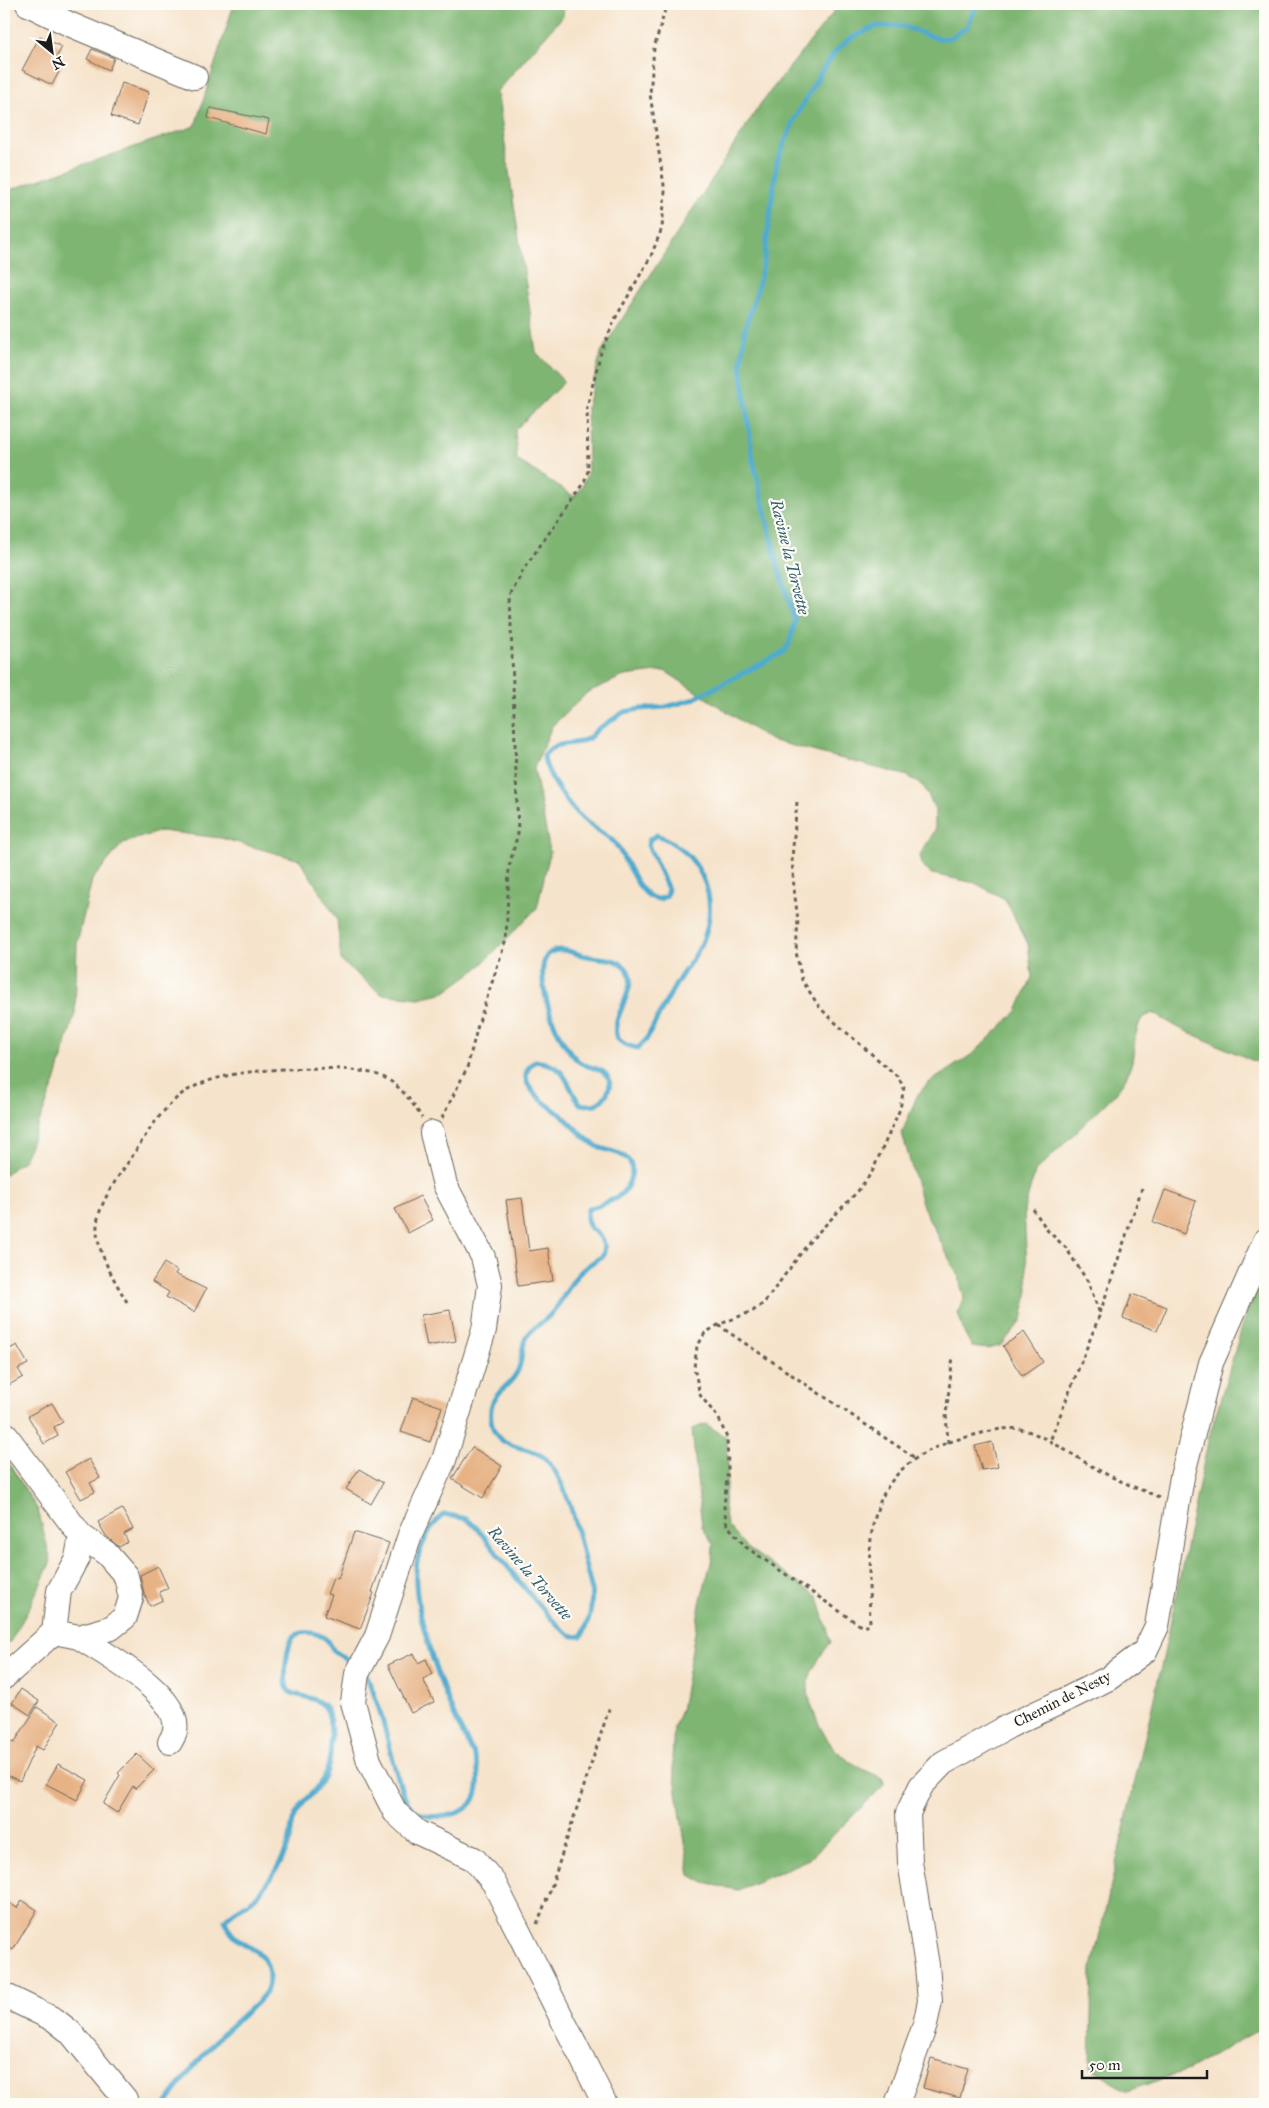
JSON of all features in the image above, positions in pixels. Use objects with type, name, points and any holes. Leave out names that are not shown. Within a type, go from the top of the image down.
[{"type":"street","points":[[28,4],[69,24],[195,77]]},
{"type":"street","points":[[432,1133],[445,1185],[483,1257],[490,1285],[485,1321],[444,1460],[410,1535],[377,1636],[357,1674],[353,1702],[369,1761],[396,1812],[417,1832],[474,1859],[494,1883],[605,2104]]},
{"type":"street","name":"Chemin de Nesty","points":[[897,2104],[925,2025],[930,2001],[927,1965],[910,1862],[908,1813],[921,1786],[943,1763],[1009,1726],[1072,1698],[1109,1678],[1145,1650],[1157,1626],[1182,1477],[1211,1363],[1265,1241]]},
{"type":"street","points":[[4,1433],[81,1536],[106,1553],[126,1576],[131,1598],[125,1617],[112,1628],[79,1637]]},
{"type":"street","points":[[4,1678],[54,1632],[59,1591],[77,1558],[81,1536]]},
{"type":"street","points":[[54,1632],[79,1637],[149,1684],[168,1706],[174,1719],[175,1730],[170,1742]]},
{"type":"street","points":[[4,1995],[55,2020],[70,2032],[125,2099],[126,2104]]},
{"type":"path","points":[[127,1302],[112,1276],[99,1242],[97,1224],[112,1186],[149,1131],[183,1094],[222,1077],[248,1072],[285,1069],[357,1071],[383,1077],[399,1088],[416,1107],[432,1133],[452,1100],[467,1068],[478,1025],[506,940],[509,867],[518,833],[510,596],[525,567],[584,485],[588,471],[587,407],[601,352],[615,319],[651,256],[662,228],[665,192],[650,94],[654,48],[667,4]]},
{"type":"path","points":[[798,802],[792,858],[798,920],[796,952],[802,980],[820,1008],[838,1026],[897,1076],[904,1087],[904,1096],[872,1172],[858,1191],[810,1241],[764,1302],[753,1311],[718,1325],[705,1333],[697,1347],[694,1367],[700,1395],[719,1419],[727,1438],[728,1468],[724,1507],[728,1525],[746,1547],[861,1626],[867,1626],[870,1624],[868,1559],[873,1522],[881,1500],[896,1474],[915,1458],[948,1443],[985,1432],[1019,1429],[1050,1441],[1102,1472],[1133,1487],[1178,1504]]},
{"type":"path","points":[[1050,1441],[1100,1314],[1142,1188]]},
{"type":"path","points":[[1033,1209],[1048,1230],[1066,1248],[1088,1282],[1100,1314]]},
{"type":"path","points":[[718,1325],[915,1458]]},
{"type":"path","points":[[948,1443],[946,1414],[953,1356]]},
{"type":"path","points":[[524,1944],[536,1927],[550,1891],[609,1709]]},
{"type":"green space","points":[[234,4],[564,4],[563,16],[497,91],[536,352],[564,382],[515,430],[517,460],[575,497],[583,485],[588,471],[587,407],[601,352],[761,103],[840,4],[1265,4],[1265,1066],[1179,1028],[1153,1013],[1142,1018],[1136,1034],[1131,1066],[1119,1088],[1035,1172],[1024,1210],[1028,1290],[1022,1320],[1000,1346],[987,1349],[972,1347],[964,1332],[958,1313],[964,1298],[959,1278],[923,1207],[902,1133],[917,1096],[927,1084],[974,1053],[1017,1011],[1032,977],[1028,944],[1005,899],[975,883],[932,874],[923,867],[920,855],[935,830],[935,809],[924,787],[908,776],[770,740],[665,671],[624,676],[588,692],[552,726],[534,768],[550,852],[537,908],[478,968],[445,992],[419,998],[381,994],[341,961],[337,919],[300,860],[221,838],[161,831],[123,843],[92,880],[77,944],[75,1013],[55,1082],[24,1160],[4,1175],[4,192],[195,126]]},
{"type":"green space","points":[[1265,1268],[1265,2026],[1188,2070],[1127,2091],[1090,2067],[1092,1968],[1162,1663],[1209,1437],[1243,1324]]},
{"type":"green space","points":[[706,1424],[727,1438],[728,1468],[724,1507],[727,1525],[746,1547],[818,1597],[831,1642],[816,1663],[810,1675],[808,1685],[810,1702],[817,1721],[837,1751],[859,1767],[883,1778],[884,1785],[809,1859],[738,1890],[704,1883],[690,1875],[672,1759],[674,1727],[681,1710],[701,1599],[712,1559],[713,1544],[702,1527],[692,1429]]},
{"type":"green space","points":[[4,1455],[38,1510],[51,1561],[30,1607],[10,1642],[4,1647]]},
{"type":"building","points":[[40,36],[62,47],[55,60],[63,64],[52,85],[22,70]]},
{"type":"building","points":[[92,49],[114,58],[109,70],[87,59]]},
{"type":"building","points":[[122,83],[149,92],[138,125],[111,116]]},
{"type":"building","points":[[210,108],[269,120],[266,134],[208,118]]},
{"type":"building","points":[[1165,1190],[1196,1201],[1184,1234],[1153,1222]]},
{"type":"building","points":[[420,1196],[433,1220],[408,1233],[395,1209]]},
{"type":"building","points":[[522,1198],[529,1251],[548,1248],[553,1281],[518,1286],[506,1200]]},
{"type":"building","points":[[164,1263],[177,1271],[175,1274],[206,1289],[194,1312],[166,1297],[169,1292],[152,1282]]},
{"type":"building","points":[[1132,1294],[1167,1307],[1157,1331],[1123,1318]]},
{"type":"building","points":[[450,1310],[456,1341],[427,1346],[421,1315]]},
{"type":"building","points":[[1024,1332],[1043,1362],[1022,1376],[1003,1346]]},
{"type":"building","points":[[4,1343],[8,1350],[17,1345],[28,1364],[18,1369],[23,1377],[9,1385],[4,1377]]},
{"type":"building","points":[[413,1397],[442,1407],[430,1442],[401,1432]]},
{"type":"building","points":[[52,1403],[63,1422],[54,1427],[58,1436],[44,1444],[28,1416]]},
{"type":"building","points":[[992,1442],[998,1467],[982,1470],[975,1446]]},
{"type":"building","points":[[472,1447],[502,1466],[483,1498],[452,1479]]},
{"type":"building","points":[[89,1459],[100,1478],[90,1483],[95,1492],[81,1499],[65,1472]]},
{"type":"building","points":[[359,1469],[383,1483],[371,1504],[346,1489]]},
{"type":"building","points":[[122,1509],[133,1529],[124,1534],[128,1542],[119,1547],[106,1536],[98,1522]]},
{"type":"building","points":[[354,1532],[389,1543],[372,1592],[374,1593],[360,1629],[324,1616],[332,1595],[327,1594],[333,1578],[338,1579]]},
{"type":"building","points":[[158,1566],[168,1588],[159,1592],[163,1600],[150,1606],[144,1594],[140,1575]]},
{"type":"building","points":[[414,1653],[418,1663],[426,1659],[433,1674],[423,1679],[434,1702],[411,1713],[388,1665]]},
{"type":"building","points":[[21,1689],[39,1701],[30,1715],[12,1703]]},
{"type":"building","points":[[37,1707],[60,1722],[43,1750],[36,1746],[20,1781],[4,1774],[4,1738],[14,1743]]},
{"type":"building","points":[[137,1754],[154,1770],[135,1789],[133,1786],[117,1813],[103,1804],[120,1775],[118,1773]]},
{"type":"building","points":[[58,1764],[88,1780],[77,1800],[46,1784]]},
{"type":"building","points":[[4,1900],[17,1908],[22,1900],[37,1910],[13,1950],[4,1944]]},
{"type":"building","points":[[931,2058],[968,2068],[960,2098],[923,2088]]},
{"type":"waterway","name":"Ravine la Torvette","points":[[365,1674],[379,1708],[399,1782],[407,1802],[423,1815],[450,1815],[459,1812],[472,1803],[477,1793],[478,1778],[474,1755],[459,1726],[437,1671],[419,1606],[416,1587],[417,1563],[422,1547],[434,1525],[444,1514],[467,1519],[479,1530],[553,1621],[574,1636],[581,1636],[587,1626],[592,1595],[575,1520],[561,1482],[547,1460],[541,1455],[501,1440],[495,1434],[491,1415],[491,1407],[497,1395],[516,1374],[524,1342],[528,1335],[552,1313],[579,1273],[603,1256],[603,1240],[589,1224],[587,1218],[588,1209],[609,1202],[620,1195],[628,1184],[632,1169],[625,1157],[591,1142],[564,1117],[541,1100],[528,1085],[526,1077],[528,1069],[535,1061],[546,1063],[560,1070],[580,1104],[592,1105],[598,1103],[606,1095],[610,1084],[605,1073],[579,1062],[563,1042],[549,1010],[543,983],[543,970],[545,959],[551,952],[561,950],[613,960],[627,969],[630,980],[628,993],[617,1021],[616,1033],[622,1042],[638,1048],[646,1040],[673,989],[700,948],[708,922],[709,906],[707,891],[695,863],[672,843],[657,835],[650,839],[648,845],[668,889],[666,896],[660,899],[652,898],[645,893],[614,842],[578,814],[565,798],[548,771],[544,755],[558,745],[580,742],[589,738],[598,729],[624,712],[666,707],[691,700],[782,653],[789,645],[795,621],[775,555],[753,460],[741,366],[745,329],[764,260],[777,162],[793,122],[821,72],[836,51],[849,39],[877,26],[902,26],[936,38],[950,38],[967,27],[977,4]]},
{"type":"waterway","name":"Ravine la Torvette","points":[[166,2104],[211,2046],[267,1990],[269,1978],[266,1963],[257,1952],[234,1935],[225,1920],[256,1896],[273,1875],[287,1850],[295,1815],[322,1781],[327,1770],[331,1739],[328,1712],[322,1704],[311,1698],[293,1694],[287,1687],[286,1662],[293,1638],[300,1633],[317,1634],[325,1638],[336,1653],[356,1664]]}]
